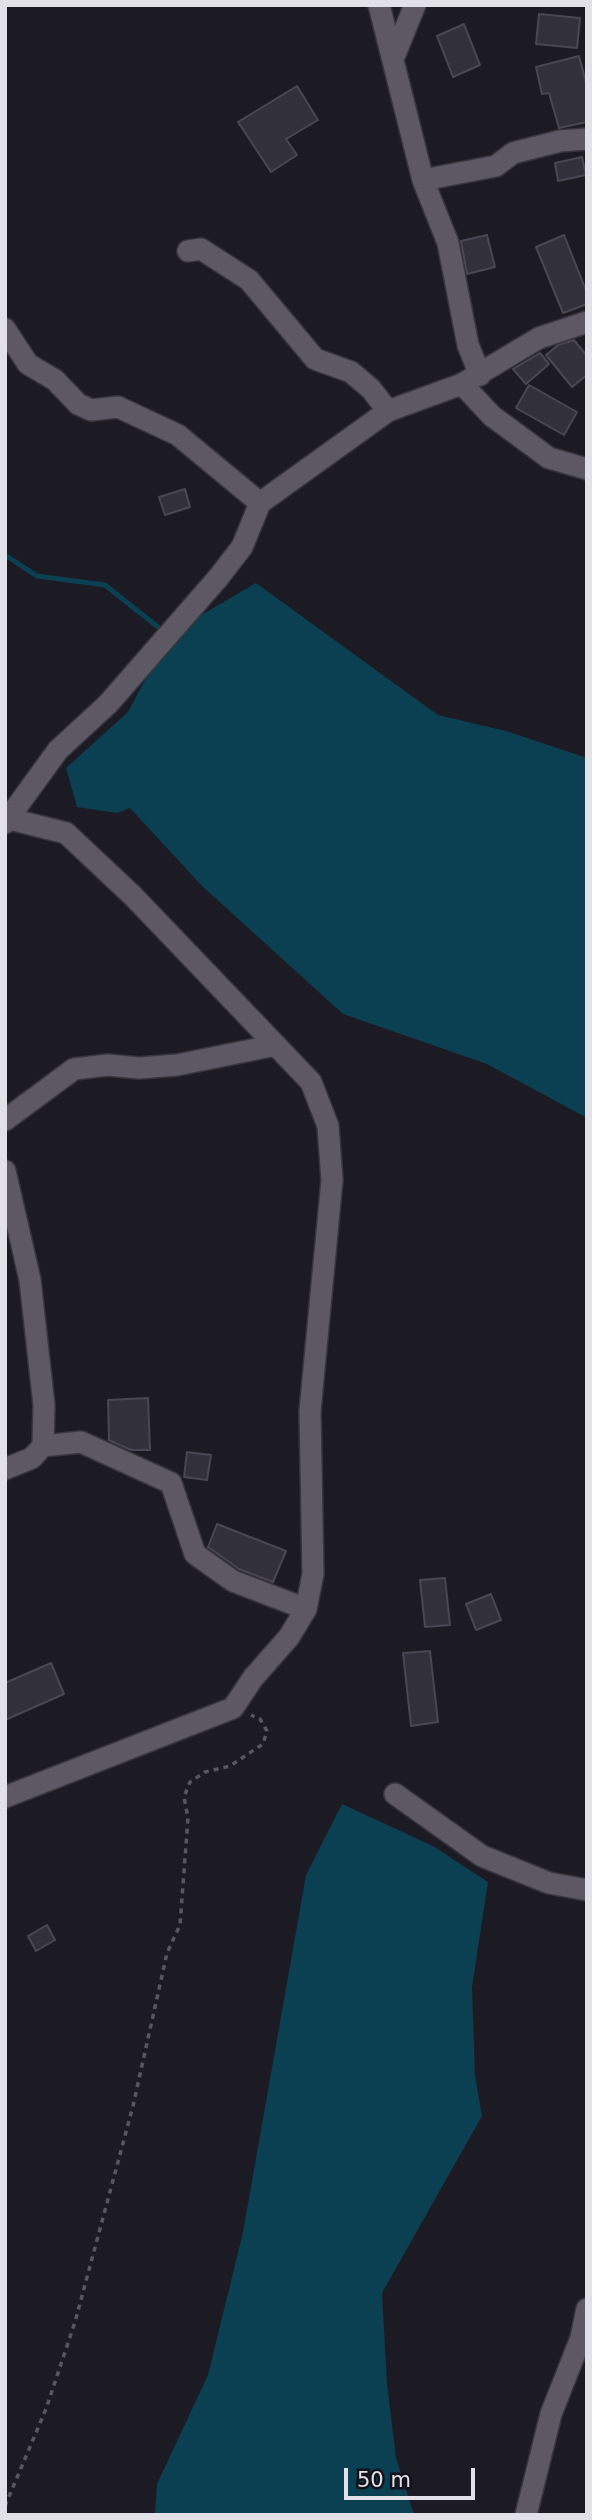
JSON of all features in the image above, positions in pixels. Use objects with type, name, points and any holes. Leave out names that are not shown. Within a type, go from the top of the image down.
[{"type":"street","points":[[379,5],[423,180],[448,243],[468,345],[471,379],[492,416],[549,458],[587,469]]},
{"type":"street","points":[[393,59],[415,5]]},
{"type":"street","points":[[423,180],[496,166],[513,153],[560,141],[587,139]]},
{"type":"street","points":[[188,251],[201,249],[249,280],[315,359],[351,372],[371,389],[388,411]]},
{"type":"street","points":[[5,1797],[233,1708],[253,1678],[289,1637],[306,1609],[313,1574],[310,1411],[319,1344],[331,1167],[328,1126],[311,1082],[133,896],[66,833],[8,821],[58,750],[108,704],[242,547],[260,503],[388,411],[471,379],[539,338],[587,322]]},
{"type":"street","points":[[5,329],[28,364],[55,380],[78,404],[91,410],[118,407],[178,435],[260,503]]},
{"type":"street","points":[[5,1120],[74,1069],[108,1065],[139,1068],[177,1065],[276,1045]]},
{"type":"street","points":[[5,1171],[30,1280],[44,1405],[43,1446],[32,1458],[5,1469]]},
{"type":"street","points":[[43,1446],[81,1442],[171,1483],[195,1554],[233,1581],[306,1609]]},
{"type":"street","points":[[395,1794],[482,1856],[549,1883],[586,1891]]},
{"type":"street","points":[[526,2515],[551,2414],[581,2337],[587,2309]]},
{"type":"path","points":[[5,2506],[46,2410],[75,2322],[133,2106],[167,1953],[180,1924],[188,1818],[184,1797],[190,1782],[205,1772],[230,1766],[263,1744],[267,1731],[260,1719],[233,1708]]},
{"type":"water","points":[[256,583],[438,715],[506,731],[587,758],[587,1118],[487,1064],[343,1014],[202,886],[130,808],[117,813],[77,807],[66,768],[128,712],[152,667],[198,617]]},
{"type":"water","points":[[342,1804],[433,1846],[488,1882],[472,1987],[475,2076],[482,2116],[382,2293],[387,2384],[396,2458],[414,2515],[155,2515],[157,2484],[208,2375],[243,2232],[306,1875]]},
{"type":"building","points":[[539,14],[580,18],[577,48],[536,44]]},
{"type":"building","points":[[464,24],[480,65],[453,77],[437,36]]},
{"type":"building","points":[[579,56],[587,86],[587,122],[559,128],[549,93],[542,94],[536,67]]},
{"type":"building","points":[[297,86],[318,120],[286,139],[297,155],[271,172],[238,122]]},
{"type":"building","points":[[582,157],[586,175],[558,181],[555,163]]},
{"type":"building","points":[[487,235],[495,267],[467,274],[461,241]]},
{"type":"building","points":[[564,235],[587,293],[587,304],[563,313],[536,247]]},
{"type":"building","points":[[574,340],[587,356],[587,375],[572,387],[546,355],[558,345]]},
{"type":"building","points":[[540,353],[549,364],[526,384],[513,369]]},
{"type":"building","points":[[529,385],[577,412],[564,435],[516,408]]},
{"type":"building","points":[[185,489],[190,507],[165,515],[159,497]]},
{"type":"building","points":[[148,1398],[150,1450],[131,1450],[109,1440],[108,1400]]},
{"type":"building","points":[[187,1452],[211,1455],[207,1480],[184,1477]]},
{"type":"building","points":[[217,1524],[286,1551],[273,1582],[239,1569],[208,1547]]},
{"type":"building","points":[[445,1578],[450,1625],[425,1627],[420,1580]]},
{"type":"building","points":[[491,1594],[501,1620],[476,1630],[466,1604]]},
{"type":"building","points":[[430,1651],[438,1722],[411,1726],[403,1653]]},
{"type":"building","points":[[51,1663],[64,1694],[5,1720],[5,1683]]},
{"type":"building","points":[[47,1925],[55,1940],[36,1951],[28,1936]]},
{"type":"waterway","points":[[5,555],[37,576],[105,585],[163,631]]}]
